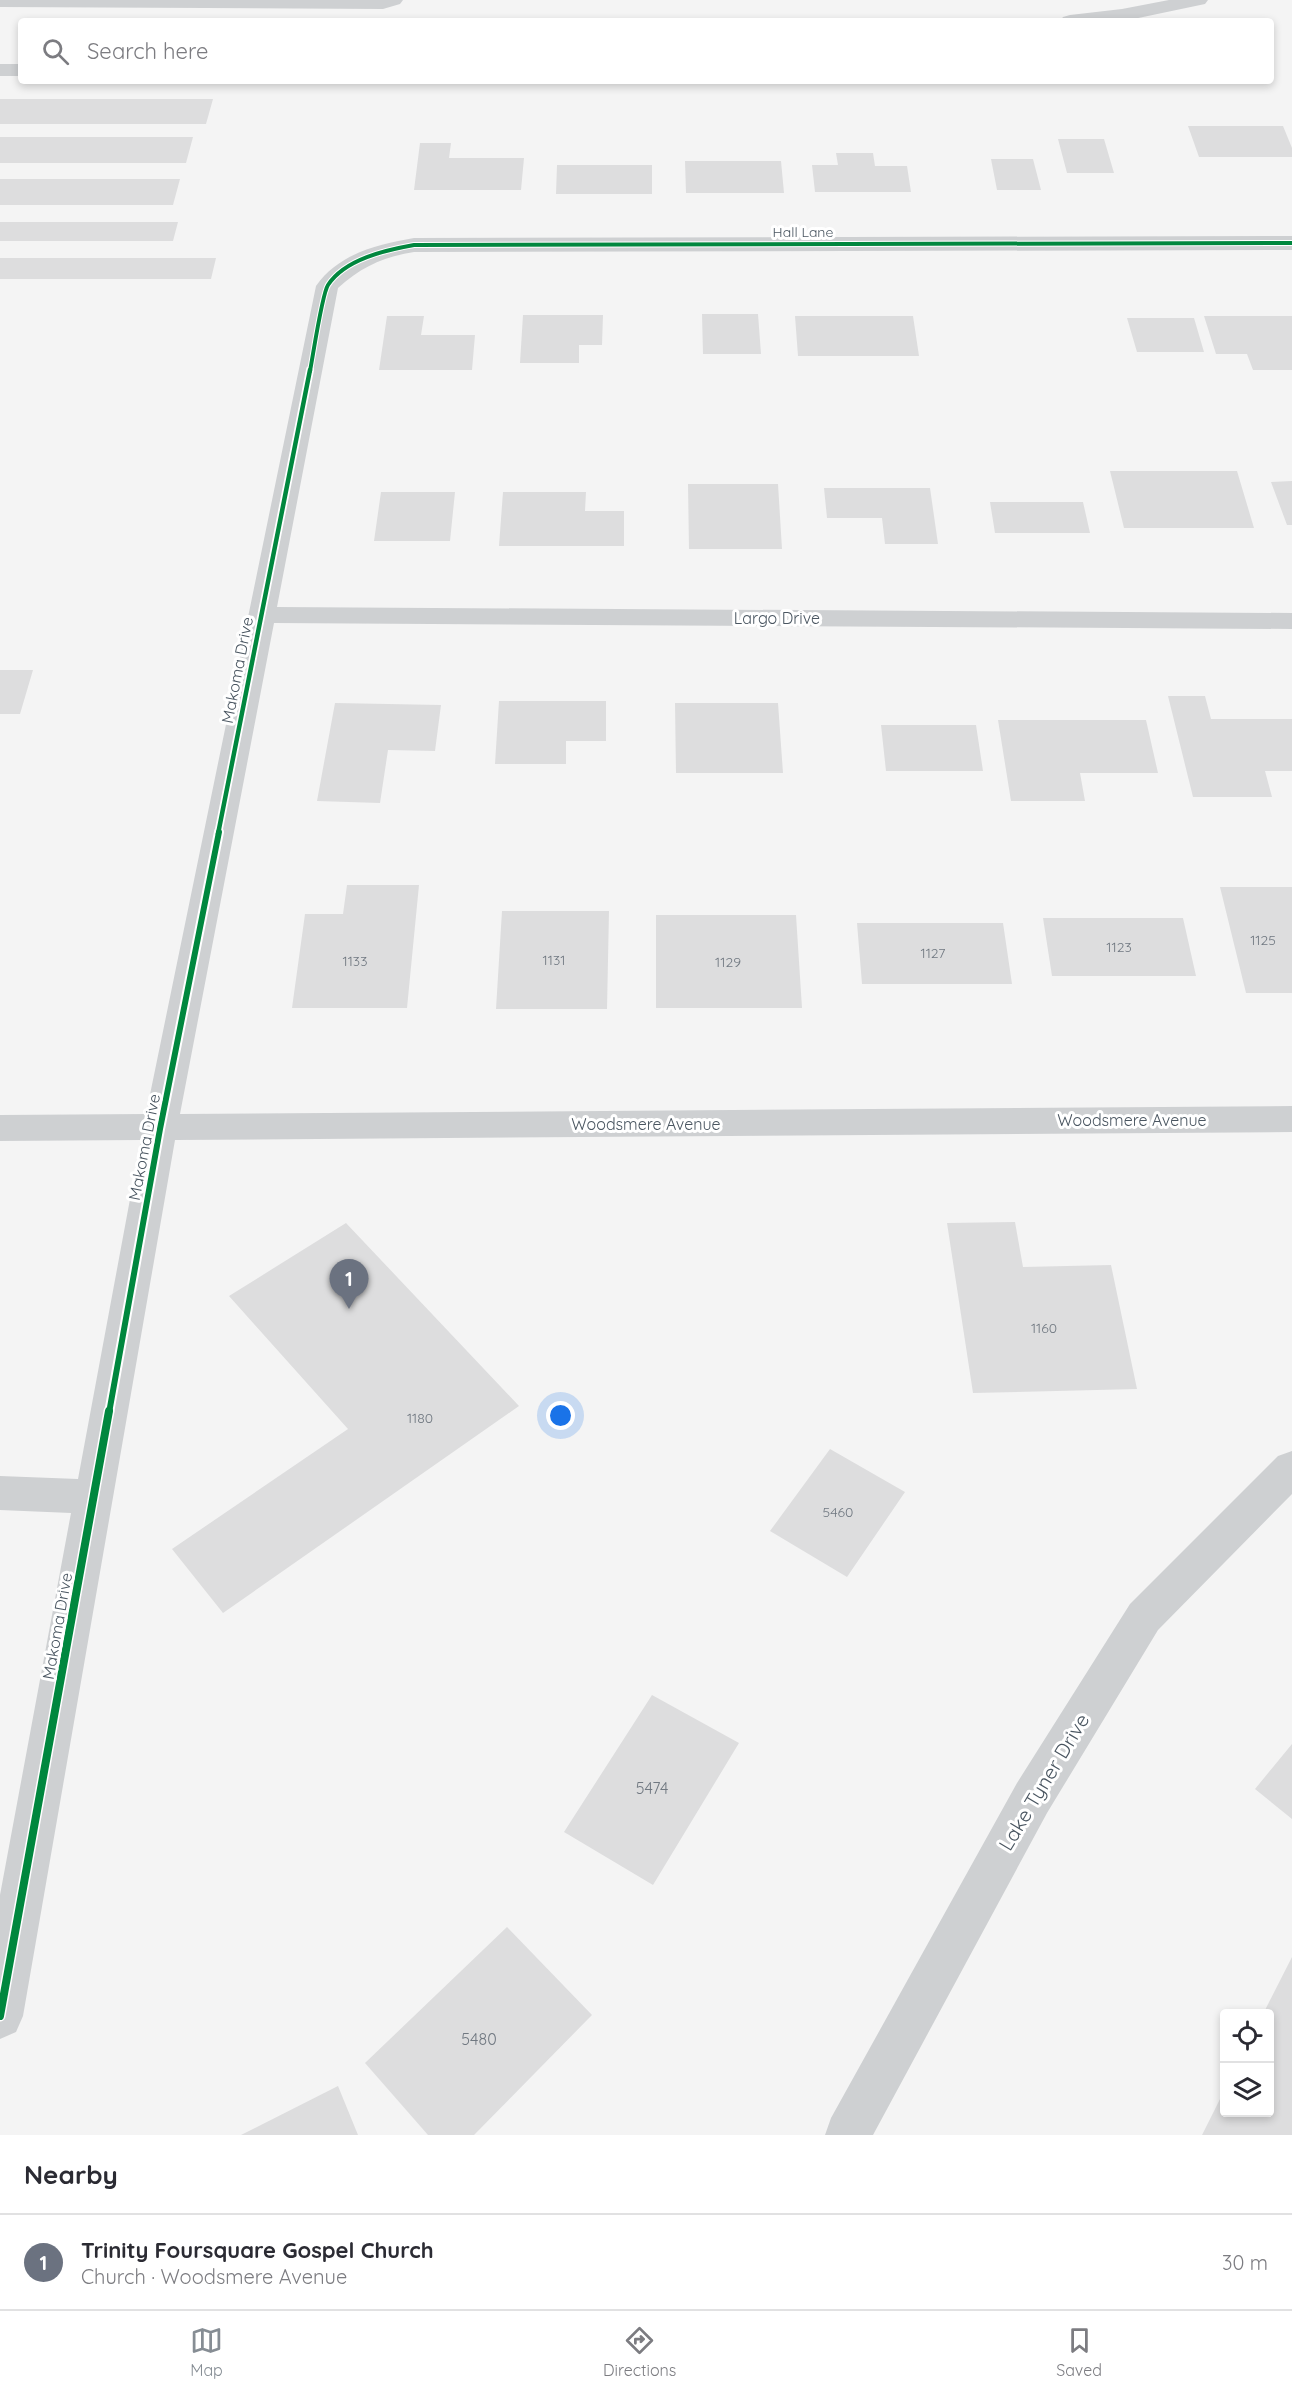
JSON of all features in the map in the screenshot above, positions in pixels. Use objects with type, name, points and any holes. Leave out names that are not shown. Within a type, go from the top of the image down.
[{"type":"street","points":[[0,1],[383,3],[393,0]]},
{"type":"street","points":[[1115,18],[1198,0]]},
{"type":"street","points":[[0,70],[18,70]]},
{"type":"street","name":"Hall Lane","points":[[327,286],[346,268],[379,250],[414,245],[1292,243]]},
{"type":"street","name":"Makoma Drive","points":[[0,2016],[160,1129],[327,286]]},
{"type":"street","name":"Largo Drive","points":[[262,615],[1292,621]]},
{"type":"street","name":"Woodsmere Avenue","points":[[0,1128],[160,1129],[1292,1119]]},
{"type":"street","name":"Lake Tyner Drive","points":[[848,2135],[1032,1798],[1144,1617],[1292,1468]]},
{"type":"street","points":[[0,1493],[94,1497]]},
{"type":"building","points":[[0,99],[213,99],[206,124],[0,124]]},
{"type":"building","points":[[1188,126],[1283,126],[1292,148],[1292,157],[1199,157]]},
{"type":"building","points":[[0,137],[193,137],[186,163],[0,163]]},
{"type":"building","points":[[1058,139],[1104,139],[1114,173],[1067,173]]},
{"type":"building","points":[[420,143],[451,143],[449,158],[524,158],[521,190],[414,190]]},
{"type":"building","points":[[836,153],[873,153],[875,166],[907,166],[911,192],[815,192],[812,165],[838,165]]},
{"type":"building","points":[[991,159],[1033,159],[1041,190],[997,190]]},
{"type":"building","points":[[685,161],[781,161],[784,193],[686,193]]},
{"type":"building","points":[[557,165],[652,165],[652,194],[556,194]]},
{"type":"building","points":[[0,179],[180,179],[173,205],[0,205]]},
{"type":"building","points":[[0,222],[178,222],[173,241],[0,241]]},
{"type":"building","points":[[0,258],[216,258],[211,279],[0,279]]},
{"type":"building","points":[[702,314],[758,314],[761,354],[703,354]]},
{"type":"building","points":[[523,315],[603,315],[602,345],[579,345],[579,363],[520,363]]},
{"type":"building","points":[[387,316],[424,316],[421,335],[475,335],[472,370],[379,370]]},
{"type":"building","points":[[795,316],[913,316],[919,356],[798,356]]},
{"type":"building","points":[[1204,316],[1292,316],[1292,370],[1253,370],[1247,354],[1216,354]]},
{"type":"building","points":[[1127,318],[1194,318],[1204,352],[1137,352]]},
{"type":"building","points":[[1110,471],[1237,471],[1254,528],[1124,528]]},
{"type":"building","points":[[1292,481],[1292,525],[1287,525],[1271,482]]},
{"type":"building","points":[[688,484],[778,484],[782,549],[689,549]]},
{"type":"building","points":[[824,488],[930,488],[938,544],[885,544],[882,518],[827,518]]},
{"type":"building","points":[[381,492],[455,492],[450,541],[374,541]]},
{"type":"building","points":[[503,492],[586,492],[585,511],[624,511],[624,546],[499,546]]},
{"type":"building","points":[[990,502],[1083,502],[1090,533],[995,533]]},
{"type":"building","points":[[0,670],[33,670],[20,714],[0,714]]},
{"type":"building","points":[[1168,696],[1205,696],[1211,719],[1292,719],[1292,771],[1265,771],[1272,797],[1193,797]]},
{"type":"building","points":[[499,701],[606,701],[606,741],[566,741],[566,764],[495,764]]},
{"type":"building","points":[[335,703],[441,705],[435,751],[388,750],[380,803],[317,801]]},
{"type":"building","points":[[675,703],[778,703],[783,773],[676,773]]},
{"type":"building","points":[[998,720],[1146,720],[1158,773],[1080,773],[1085,801],[1011,801]]},
{"type":"building","points":[[881,725],[976,725],[983,771],[886,771]]},
{"type":"building","points":[[347,885],[419,885],[407,1008],[292,1008],[305,914],[343,914]]},
{"type":"building","points":[[1220,887],[1292,887],[1292,993],[1246,993]]},
{"type":"building","points":[[502,911],[609,911],[607,1009],[496,1009]]},
{"type":"building","points":[[656,915],[796,915],[802,1008],[656,1008]]},
{"type":"building","points":[[1043,918],[1183,918],[1196,976],[1052,976]]},
{"type":"building","points":[[857,923],[1003,923],[1012,984],[862,984]]},
{"type":"building","points":[[1015,1222],[1023,1267],[1111,1265],[1137,1389],[973,1393],[947,1223]]},
{"type":"building","points":[[346,1223],[519,1406],[223,1613],[172,1549],[348,1429],[229,1296]]},
{"type":"building","points":[[830,1449],[905,1492],[847,1577],[770,1531]]},
{"type":"building","points":[[652,1695],[739,1743],[653,1885],[564,1832]]},
{"type":"building","points":[[1292,1744],[1292,1819],[1255,1789]]},
{"type":"building","points":[[507,1927],[592,2015],[474,2135],[428,2135],[365,2063]]},
{"type":"building","points":[[1292,1957],[1292,2135],[1202,2135],[1220,2099],[1220,2117],[1274,2117],[1274,2009],[1266,2009]]},
{"type":"building","points":[[338,2086],[358,2135],[241,2135]]},
{"type":"cycle path","points":[[0,2016],[160,1129],[327,286],[348,268],[367,257],[414,245],[1292,243]]},
{"type":"place","name":"Trinity Foursquare Gospel Church","points":[[349,1309]]}]
